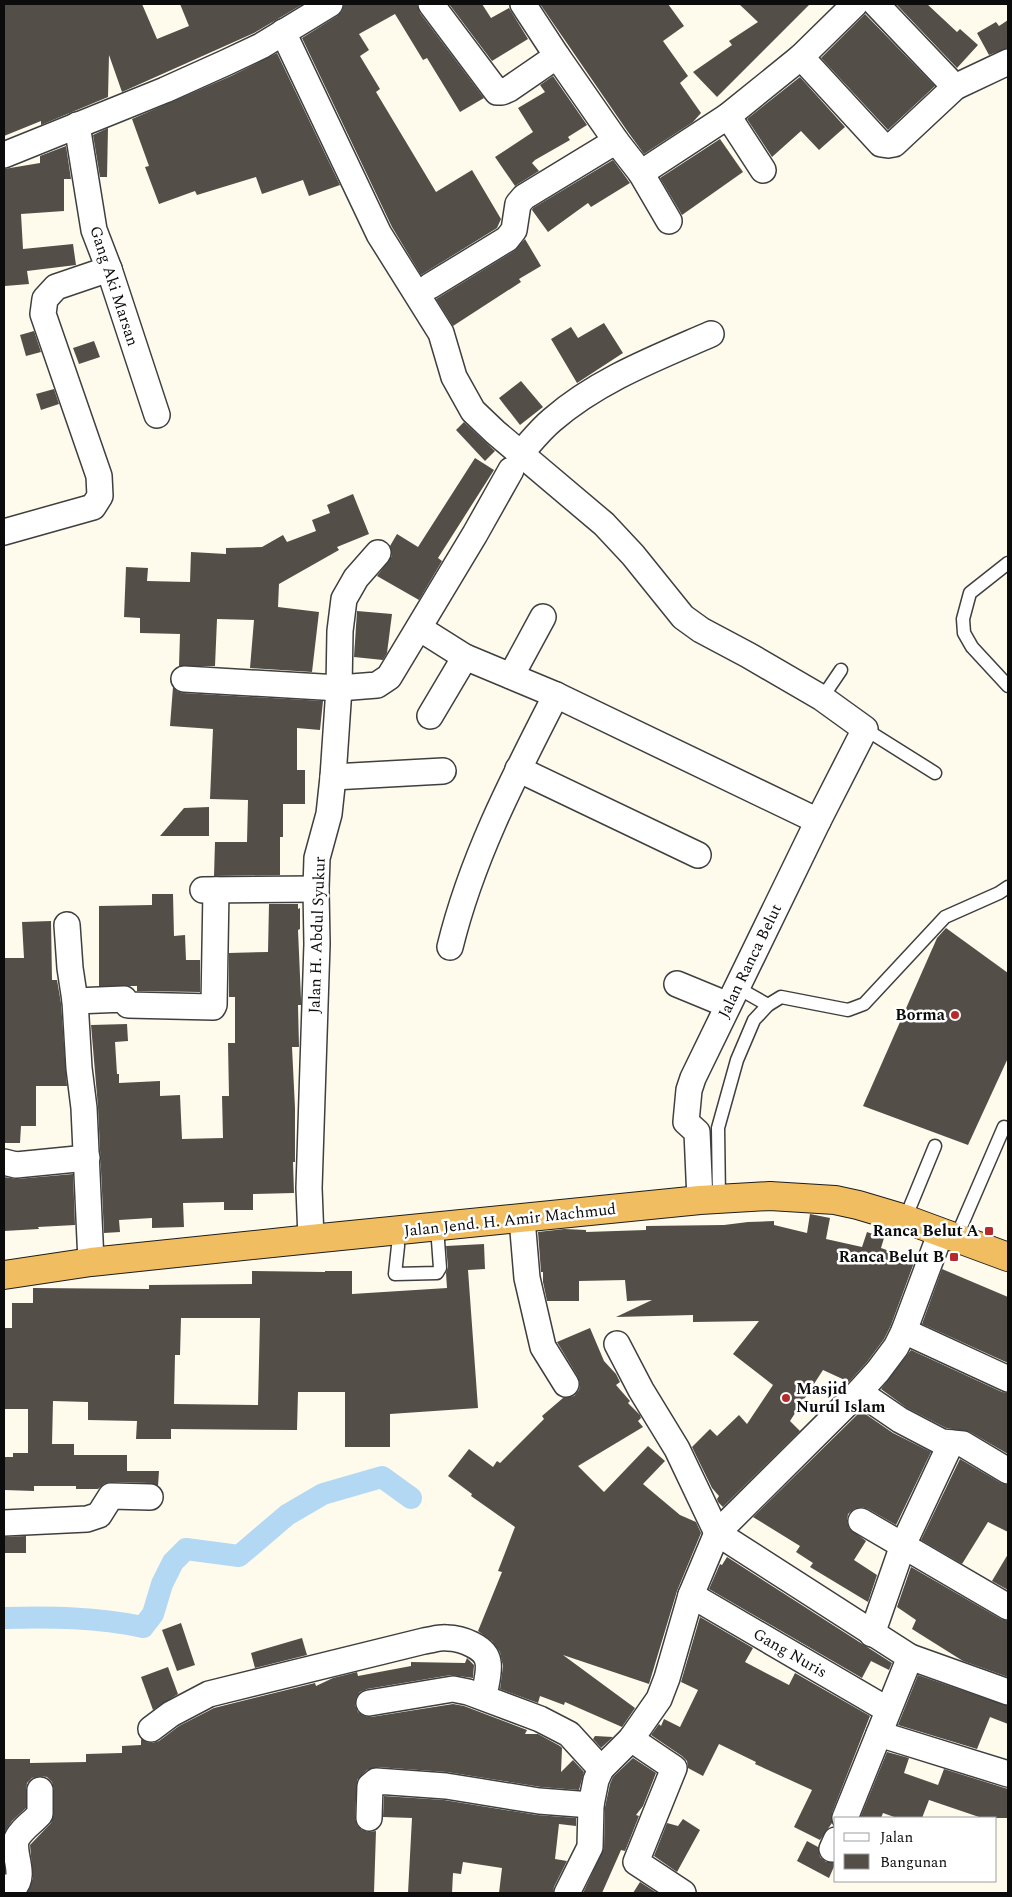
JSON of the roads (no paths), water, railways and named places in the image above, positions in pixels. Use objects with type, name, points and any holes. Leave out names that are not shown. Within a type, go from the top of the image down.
[{"type":"highway","name":"Jalan Jend. H. Amir Machmud","points":[[4,1275],[91,1262],[311,1239],[710,1200],[770,1196],[835,1200],[906,1219],[1008,1257]]},
{"type":"street","points":[[4,155],[226,63],[261,46],[330,4]]},
{"type":"street","points":[[431,4],[497,92],[509,89],[557,56]]},
{"type":"street","points":[[523,4],[616,141],[641,173],[669,221]]},
{"type":"street","points":[[876,4],[955,87]]},
{"type":"street","points":[[641,173],[728,116],[801,57],[844,7]]},
{"type":"street","points":[[283,32],[379,234],[441,333],[454,377],[473,411],[494,432],[515,462],[604,524],[683,616],[701,630],[822,698],[865,730]]},
{"type":"street","points":[[801,57],[881,144],[888,145],[894,144],[955,87],[1008,62]]},
{"type":"street","points":[[728,116],[763,170]]},
{"type":"street","name":"Gang Aki Marsan","points":[[77,125],[94,230],[109,269],[157,415]]},
{"type":"street","points":[[430,286],[507,239],[514,230],[518,204],[524,197],[616,141]]},
{"type":"street","points":[[4,532],[93,507],[100,496],[99,476],[43,314],[45,299],[56,287],[109,269]]},
{"type":"street","points":[[184,679],[339,688],[377,685],[389,677],[515,462],[552,420],[593,390],[648,360],[711,334]]},
{"type":"street","name":"Jalan H. Abdul Syukur","points":[[311,1239],[309,1188],[317,944],[317,858],[329,814],[333,777],[339,688],[340,631],[344,599],[356,578],[378,553]]},
{"type":"street","points":[[511,676],[543,617]]},
{"type":"street","points":[[419,628],[465,658],[556,695],[818,821]]},
{"type":"street","points":[[430,716],[465,658]]},
{"type":"street","points":[[450,947],[460,907],[476,862],[518,769],[556,695]]},
{"type":"street","name":"Jalan Ranca Belut","points":[[710,1200],[697,1132],[686,1122],[689,1090],[693,1078],[736,999],[818,821],[865,730]]},
{"type":"street","points":[[518,769],[698,855]]},
{"type":"street","points":[[333,777],[443,771]]},
{"type":"street","points":[[75,1001],[124,999],[128,1005],[212,1007],[214,1005],[210,890],[316,889]]},
{"type":"street","points":[[67,925],[87,1158],[91,1262]]},
{"type":"street","points":[[677,984],[736,999]]},
{"type":"street","points":[[4,1162],[16,1165],[87,1158]]},
{"type":"street","points":[[522,1219],[527,1278],[544,1347],[566,1384]]},
{"type":"street","points":[[567,1893],[590,1847],[591,1805],[596,1780],[602,1769],[631,1738],[659,1699],[668,1678],[691,1595],[724,1525],[859,1392],[892,1353],[949,1235]]},
{"type":"street","points":[[904,1330],[1008,1379]]},
{"type":"street","points":[[617,1344],[641,1390],[724,1525],[872,1634],[910,1657],[1008,1692]]},
{"type":"street","points":[[859,1392],[900,1420],[942,1442],[963,1444],[1008,1471]]},
{"type":"street","points":[[872,1634],[903,1545],[951,1443]]},
{"type":"street","points":[[4,1523],[87,1519],[99,1516],[111,1496],[150,1497]]},
{"type":"street","points":[[861,1521],[1008,1608]]},
{"type":"street","name":"Gang Nuris","points":[[691,1595],[888,1710]]},
{"type":"street","points":[[151,1729],[171,1714],[209,1694],[424,1641],[448,1638],[480,1648],[485,1654],[488,1663],[484,1697]]},
{"type":"street","points":[[845,1817],[910,1657]]},
{"type":"street","points":[[369,1702],[453,1688],[484,1697],[540,1719],[569,1734],[602,1769]]},
{"type":"street","points":[[879,1734],[1008,1774]]},
{"type":"street","points":[[631,1738],[674,1768],[636,1862],[683,1893]]},
{"type":"street","points":[[369,1818],[370,1786],[376,1781],[446,1786],[538,1801],[591,1805]]},
{"type":"street","points":[[4,1887],[14,1887],[19,1880],[16,1841],[21,1833],[40,1814],[40,1790]]},
{"type":"lane","points":[[1008,563],[970,594],[963,619],[964,633],[972,647],[1008,686]]},
{"type":"lane","points":[[822,698],[841,670]]},
{"type":"lane","points":[[865,730],[935,773]]},
{"type":"lane","points":[[710,1200],[718,1128],[737,1060],[754,1020],[768,1005],[781,997],[848,1010],[864,1004],[945,917],[999,893],[1008,887]]},
{"type":"lane","points":[[736,999],[768,1005]]},
{"type":"lane","points":[[949,1235],[1004,1127]]},
{"type":"lane","points":[[906,1219],[936,1146]]},
{"type":"lane","points":[[397,1231],[398,1246],[395,1274],[437,1273],[440,1268],[436,1227]]},
{"type":"waterway","points":[[4,1618],[74,1618],[143,1627],[153,1614],[162,1584],[173,1562],[186,1549],[239,1556],[287,1515],[323,1494],[382,1477],[411,1498]]},
{"type":"place","name":"Borma","points":[[955,1015]]},
{"type":"place","name":"Ranca Belut A","points":[[989,1231]]},
{"type":"place","name":"Ranca Belut B","points":[[954,1257]]},
{"type":"place","name":"Masjid Nurul Islam","points":[[786,1398]]}]
